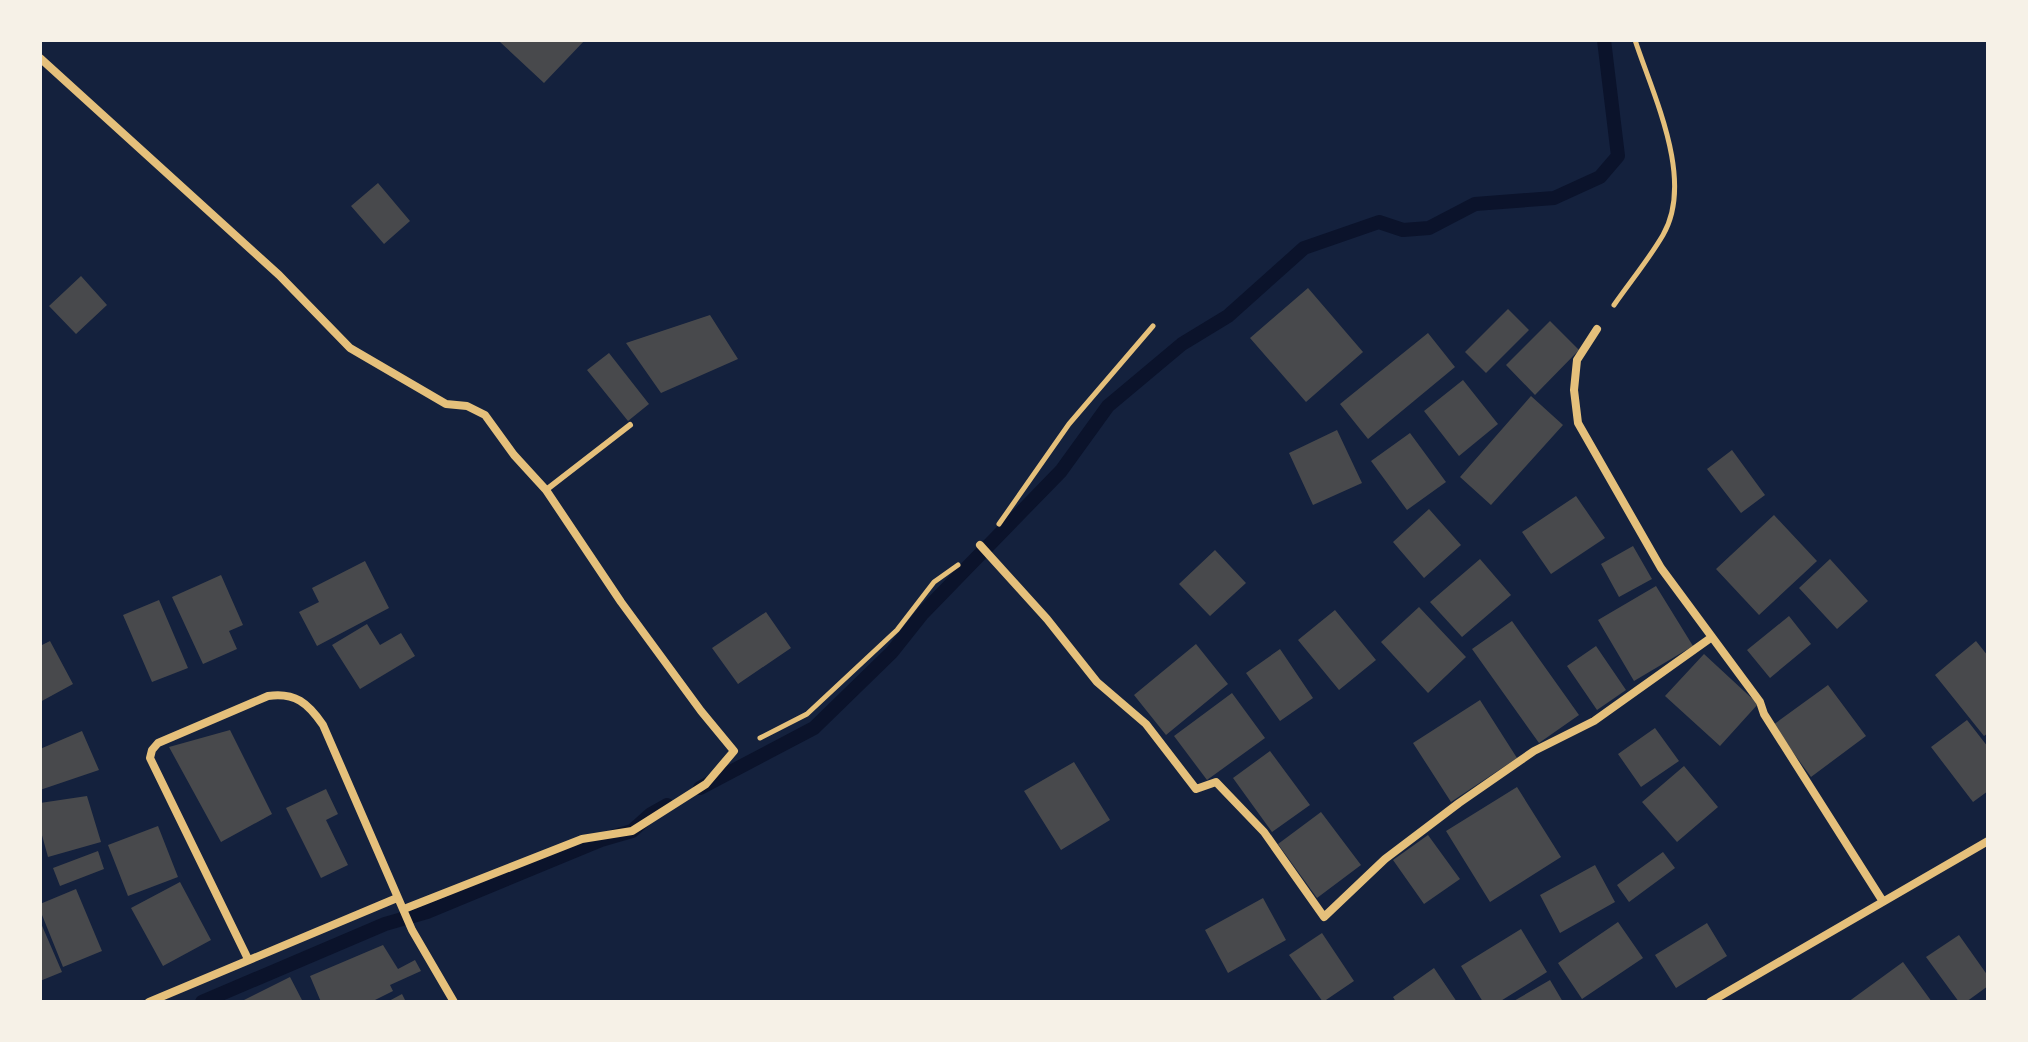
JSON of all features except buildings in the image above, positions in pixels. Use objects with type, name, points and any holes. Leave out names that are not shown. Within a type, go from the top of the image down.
[{"type":"street","points":[[40,58],[279,275],[350,348],[446,404],[479,410],[546,490],[621,602],[734,751],[706,784],[632,831],[582,839],[404,909]]},
{"type":"street","points":[[1597,329],[1577,360],[1574,390],[1578,423],[1661,568],[1760,702],[1764,714],[1882,900]]},
{"type":"street","points":[[980,545],[1047,619],[1097,682],[1146,724],[1196,789],[1216,782],[1264,832],[1324,917],[1385,859],[1459,803],[1534,751],[1594,721],[1712,637]]},
{"type":"street","points":[[248,959],[150,758],[158,743],[268,696],[284,694],[300,699],[323,725],[412,930],[454,1002]]},
{"type":"street","points":[[1710,1002],[1988,841]]},
{"type":"street","points":[[149,1002],[397,898]]},
{"type":"street","points":[[172,993],[177,1002]]},
{"type":"lane","points":[[546,490],[630,425]]},
{"type":"path","points":[[1597,329],[1664,233],[1674,205],[1676,174],[1635,40]]},
{"type":"waterway","points":[[700,788],[814,728],[892,652],[923,613],[1061,471],[1108,406],[1182,344],[1228,316],[1304,248],[1379,222],[1403,230],[1429,228],[1475,204],[1554,198],[1600,177],[1618,156],[1604,40]]},
{"type":"waterway","points":[[202,1002],[385,924],[427,912],[601,840],[632,831],[667,805]]}]
